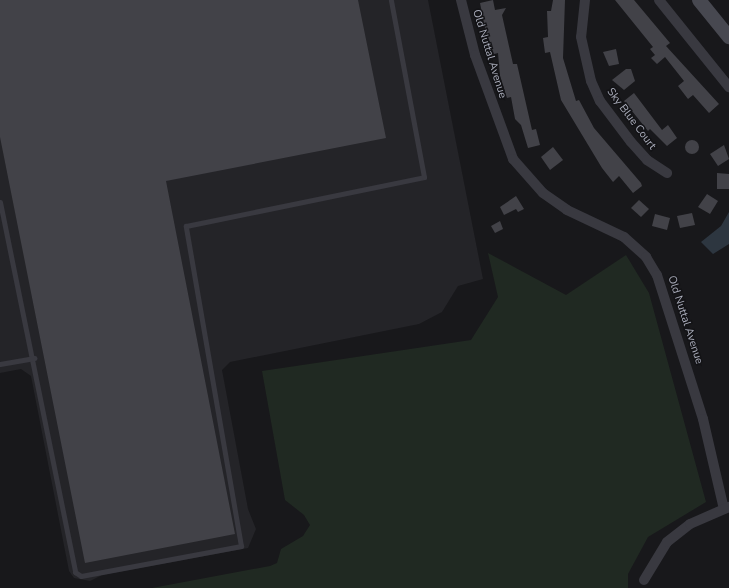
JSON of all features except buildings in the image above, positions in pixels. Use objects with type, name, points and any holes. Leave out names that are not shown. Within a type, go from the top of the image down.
[{"type":"main road","points":[[699,0],[729,37]]},
{"type":"street","name":"Old Nuttal Avenue","points":[[461,0],[475,55],[513,160],[543,193],[567,210],[624,238],[646,257],[657,274],[704,419],[727,508]]},
{"type":"street","name":"Sky Blue Court","points":[[585,0],[581,37],[591,82],[600,101],[631,142],[647,160],[667,173]]},
{"type":"street","points":[[659,0],[729,87]]},
{"type":"street","points":[[644,580],[667,542],[690,524],[727,508]]},
{"type":"lane","points":[[0,202],[34,358],[75,572],[81,576],[241,546],[186,226],[424,177],[391,0]]},
{"type":"lane","points":[[0,364],[34,358]]},
{"type":"shaded area","points":[[0,0],[428,0],[483,279],[458,286],[442,312],[419,324],[230,362],[222,370],[248,509],[256,529],[248,548],[102,575],[90,581],[74,578],[69,571],[31,376],[21,369],[0,373]]},
{"type":"shaded area","points":[[729,212],[729,244],[713,254],[701,242],[721,226]]},
{"type":"shaded area","points":[[488,253],[566,295],[626,255],[649,293],[706,502],[648,537],[628,574],[628,588],[152,588],[270,566],[277,563],[281,549],[303,536],[310,525],[304,515],[285,500],[262,371],[471,340],[498,297]]}]
